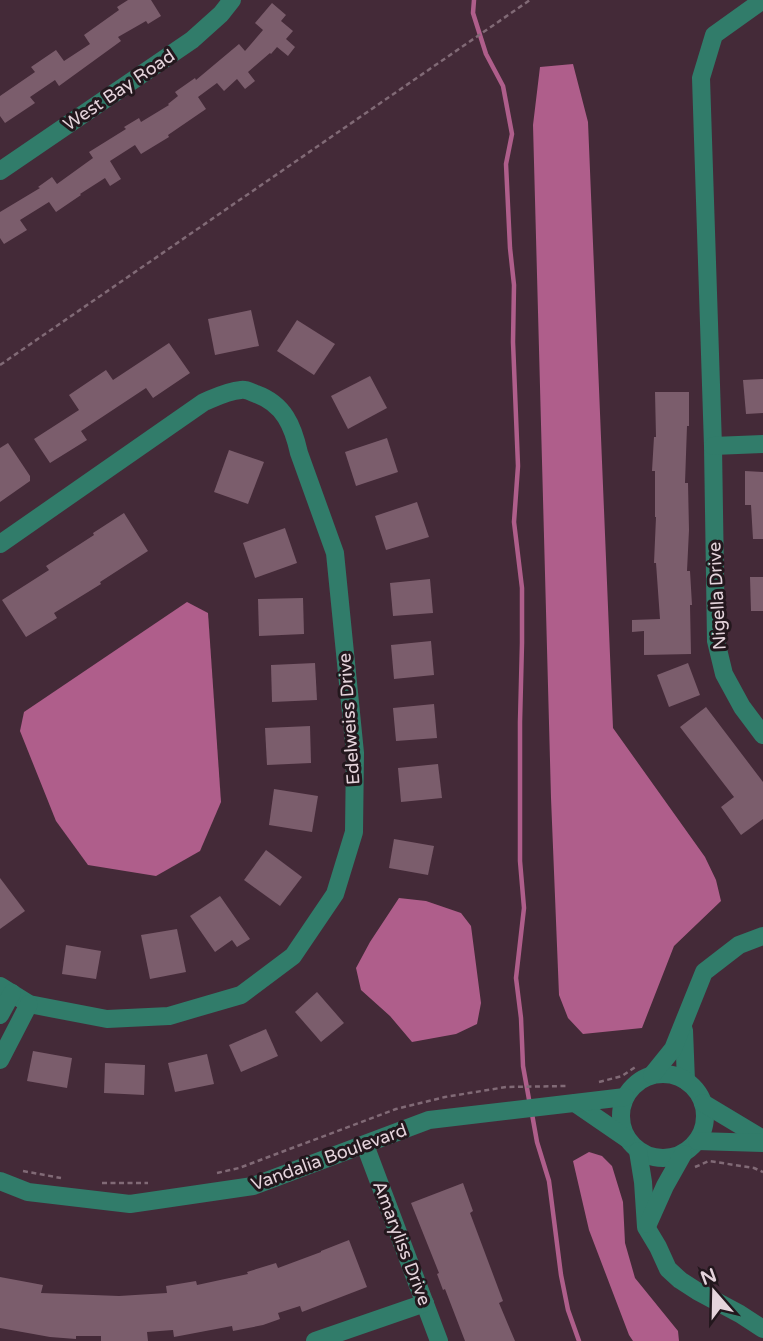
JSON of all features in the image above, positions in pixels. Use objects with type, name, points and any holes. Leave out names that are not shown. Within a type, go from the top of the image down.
[{"type":"street","name":"West Bay Road","points":[[0,171],[192,40],[232,0]]},
{"type":"street","name":"Nigella Drive","points":[[763,0],[714,35],[701,78],[713,446],[716,641],[724,674],[743,708],[763,735]]},
{"type":"street","name":"Edelweiss Drive","points":[[0,544],[204,401],[226,392],[244,389],[268,398],[283,410],[290,426],[335,553],[355,753],[354,832],[335,894],[293,956],[241,995],[169,1016],[107,1019],[29,1003],[6,989]]},
{"type":"street","points":[[713,446],[763,444]]},
{"type":"street","points":[[763,936],[739,945],[704,972],[673,1049],[646,1069],[641,1080],[625,1097],[621,1111],[621,1125],[632,1144],[643,1182],[646,1227],[668,1269],[680,1280],[763,1329]]},
{"type":"street","points":[[0,1015],[6,989]]},
{"type":"street","points":[[0,1060],[29,1003]]},
{"type":"street","points":[[684,1019],[686,1081]]},
{"type":"street","points":[[646,1069],[686,1081],[696,1090],[703,1103],[705,1116],[697,1141],[683,1154],[664,1186],[646,1227]]},
{"type":"street","name":"Vandalia Boulevard","points":[[0,1181],[29,1192],[130,1204],[253,1186],[429,1120],[625,1097]]},
{"type":"street","points":[[575,1103],[648,1156],[660,1159],[683,1154]]},
{"type":"street","points":[[703,1103],[763,1141]]},
{"type":"street","points":[[697,1141],[763,1141]]},
{"type":"street","name":"Amaryliss Drive","points":[[365,1145],[439,1341]]},
{"type":"street","points":[[315,1341],[425,1303]]},
{"type":"path","points":[[0,365],[530,0]]},
{"type":"path","points":[[597,1083],[622,1076],[634,1069],[646,1069]]},
{"type":"path","points":[[213,1174],[239,1168],[397,1110],[445,1097],[514,1087],[577,1085]]},
{"type":"path","points":[[688,1172],[709,1161],[754,1168],[763,1172]]},
{"type":"path","points":[[20,1170],[66,1179]]},
{"type":"path","points":[[101,1183],[159,1182]]},
{"type":"shaded area","points":[[573,64],[588,122],[613,728],[705,857],[716,880],[721,901],[674,946],[642,1028],[583,1034],[568,1018],[559,995],[551,798],[533,125],[540,67]]},
{"type":"shaded area","points":[[187,602],[208,613],[221,802],[200,851],[156,876],[88,865],[56,821],[20,731],[24,712]]},
{"type":"shaded area","points":[[399,898],[426,901],[461,913],[471,926],[481,1003],[477,1024],[456,1034],[412,1042],[390,1016],[361,990],[356,968]]},
{"type":"shaded area","points":[[589,1152],[602,1156],[612,1166],[623,1202],[625,1243],[635,1278],[678,1331],[679,1341],[633,1341],[629,1335],[589,1230],[573,1161]]},
{"type":"building","points":[[128,0],[151,0],[161,16],[118,37],[121,41],[59,86],[55,80],[30,97],[35,103],[5,123],[0,116],[0,96],[35,72],[31,67],[56,50],[64,61],[90,44],[84,35],[119,10],[117,7]]},
{"type":"building","points":[[272,3],[286,15],[281,21],[293,31],[286,39],[295,47],[288,56],[277,47],[248,72],[255,81],[245,89],[237,79],[224,91],[217,83],[198,97],[206,109],[168,135],[169,137],[141,154],[135,145],[110,161],[121,179],[110,186],[105,178],[56,212],[49,202],[20,220],[27,230],[4,244],[0,238],[0,212],[40,188],[38,187],[52,177],[57,184],[93,158],[89,152],[139,118],[141,122],[169,105],[178,96],[175,92],[195,78],[196,80],[239,44],[245,51],[263,30],[255,23]]},
{"type":"building","points":[[251,310],[259,346],[215,355],[208,319]]},
{"type":"building","points":[[297,320],[335,344],[314,375],[277,351]]},
{"type":"building","points":[[169,343],[190,373],[153,398],[146,388],[81,431],[87,440],[50,463],[34,439],[79,410],[69,395],[106,370],[113,380]]},
{"type":"building","points":[[370,376],[387,408],[348,429],[331,396]]},
{"type":"building","points":[[763,379],[763,413],[746,414],[743,380]]},
{"type":"building","points":[[655,392],[689,392],[685,483],[688,483],[687,571],[690,571],[692,605],[691,654],[644,655],[644,631],[632,632],[632,620],[660,619],[654,563],[655,471],[652,471],[656,437]]},
{"type":"building","points":[[387,438],[398,472],[356,486],[345,452]]},
{"type":"building","points":[[8,443],[30,476],[30,481],[0,502],[0,448]]},
{"type":"building","points":[[229,450],[264,462],[248,504],[214,492]]},
{"type":"building","points":[[745,471],[763,472],[763,539],[753,539],[751,505],[745,505]]},
{"type":"building","points":[[417,502],[429,537],[386,550],[375,516]]},
{"type":"building","points":[[124,513],[148,551],[54,613],[57,618],[26,637],[2,600],[49,570],[46,566]]},
{"type":"building","points":[[285,528],[297,563],[255,578],[243,543]]},
{"type":"building","points":[[750,577],[763,577],[763,611],[751,611]]},
{"type":"building","points":[[430,579],[433,613],[393,616],[390,583]]},
{"type":"building","points":[[303,598],[304,634],[259,636],[258,599]]},
{"type":"building","points":[[431,641],[434,675],[394,679],[391,645]]},
{"type":"building","points":[[315,663],[317,700],[272,702],[271,665]]},
{"type":"building","points":[[688,663],[700,695],[669,707],[657,675]]},
{"type":"building","points":[[434,704],[437,738],[396,741],[393,708]]},
{"type":"building","points":[[706,707],[763,782],[763,819],[741,835],[721,807],[734,797],[680,727]]},
{"type":"building","points":[[310,726],[311,763],[267,765],[265,728]]},
{"type":"building","points":[[438,764],[442,798],[401,802],[398,768]]},
{"type":"building","points":[[274,789],[318,796],[312,832],[269,825]]},
{"type":"building","points":[[394,839],[434,846],[428,875],[389,868]]},
{"type":"building","points":[[266,850],[302,877],[280,906],[244,880]]},
{"type":"building","points":[[0,878],[25,911],[0,929]]},
{"type":"building","points":[[220,896],[250,939],[237,947],[232,940],[215,952],[190,916]]},
{"type":"building","points":[[177,929],[186,972],[150,979],[141,935]]},
{"type":"building","points":[[66,945],[101,951],[96,979],[62,974]]},
{"type":"building","points":[[317,992],[344,1023],[321,1042],[295,1012]]},
{"type":"building","points":[[266,1029],[278,1056],[241,1072],[229,1045]]},
{"type":"building","points":[[33,1051],[72,1058],[67,1088],[27,1081]]},
{"type":"building","points":[[207,1054],[214,1084],[175,1092],[168,1063]]},
{"type":"building","points":[[105,1063],[145,1065],[144,1095],[104,1093]]},
{"type":"building","points":[[463,1183],[473,1211],[470,1213],[503,1301],[499,1303],[515,1341],[465,1341],[411,1203]]},
{"type":"building","points":[[349,1240],[367,1287],[302,1312],[300,1306],[278,1313],[280,1319],[263,1325],[233,1331],[232,1326],[174,1337],[173,1330],[147,1332],[148,1341],[101,1341],[101,1336],[76,1336],[76,1339],[50,1337],[0,1328],[0,1277],[43,1285],[41,1293],[119,1296],[167,1293],[166,1286],[196,1281],[197,1285],[248,1274],[247,1272],[276,1263],[278,1268]]},
{"type":"waterway","points":[[474,0],[473,13],[486,54],[503,86],[512,134],[506,164],[514,285],[513,342],[518,466],[514,522],[522,588],[520,861],[524,908],[516,978],[523,1066],[530,1105]]},
{"type":"waterway","points":[[532,1114],[549,1181],[568,1310],[579,1341]]}]
